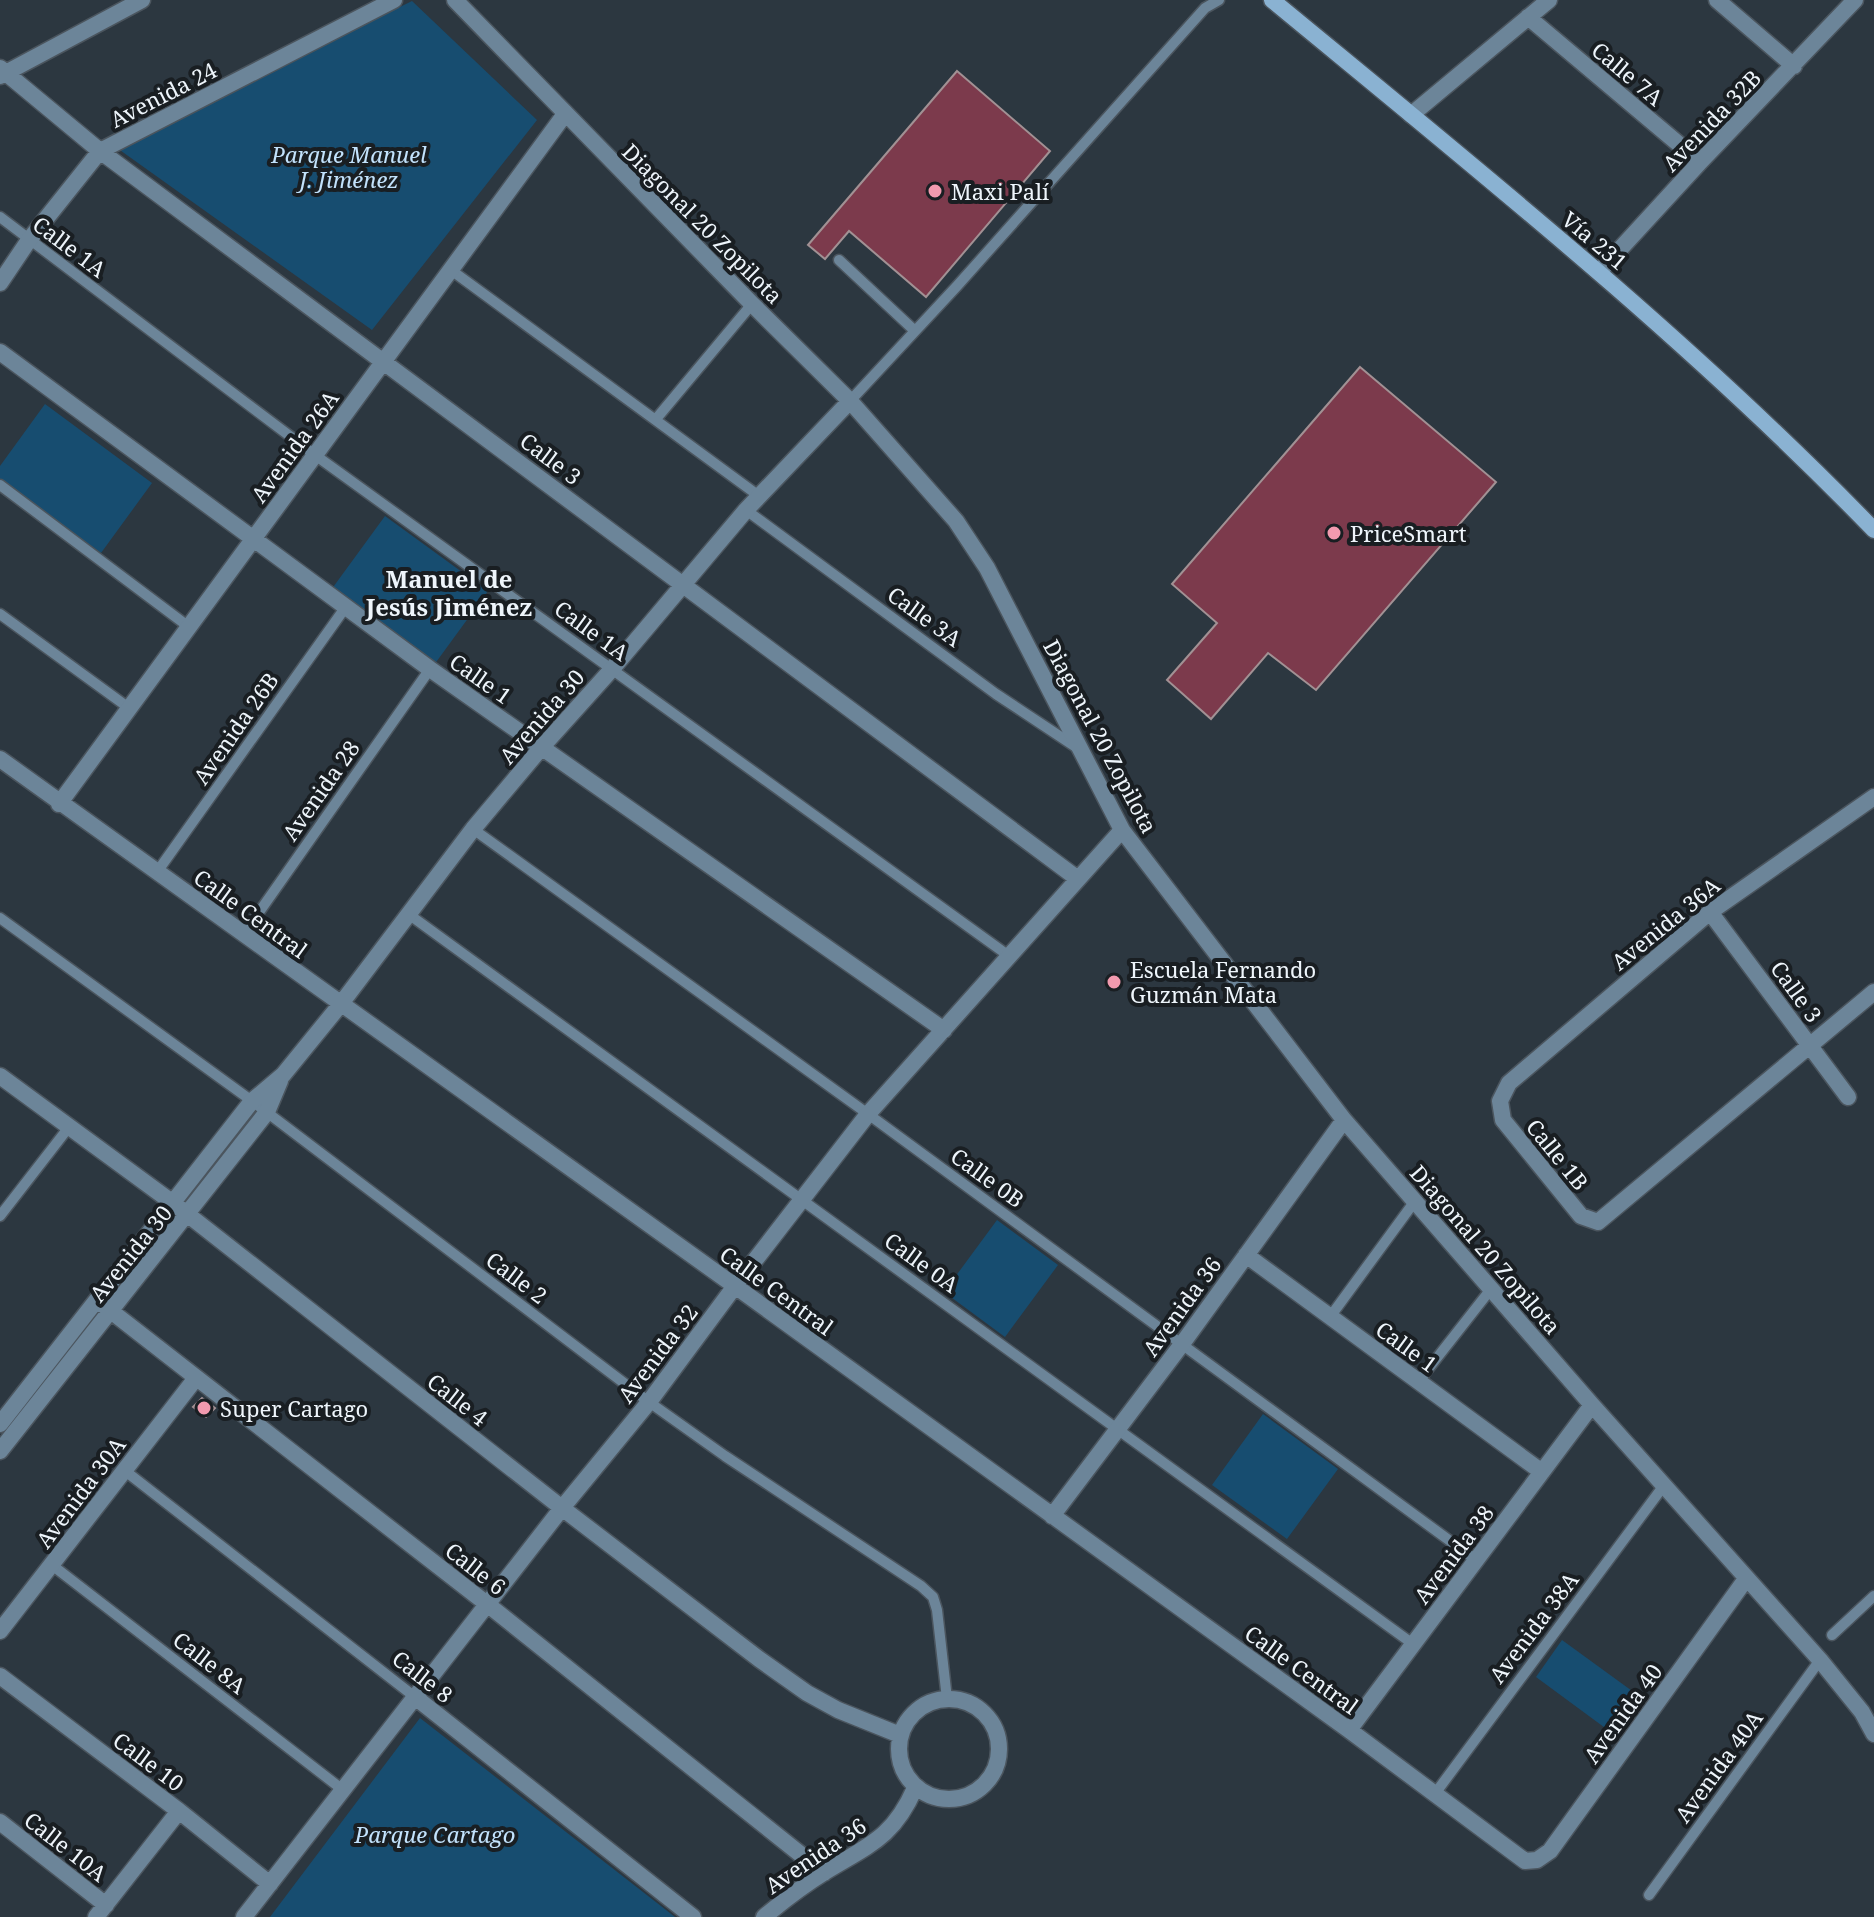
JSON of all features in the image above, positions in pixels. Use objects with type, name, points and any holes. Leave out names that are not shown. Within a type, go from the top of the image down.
[{"type":"main road","name":"Vía 231","points":[[1272,0],[1599,272],[1795,449],[1874,530]]},
{"type":"street","points":[[2,72],[142,0]]},
{"type":"street","name":"Avenida 24","points":[[0,283],[29,240],[100,151],[394,0]]},
{"type":"street","name":"Diagonal 20 Zopilota","points":[[455,0],[850,401],[956,521],[987,568],[1122,830],[1344,1120],[1592,1405],[1820,1660],[1862,1712],[1874,1734]]},
{"type":"street","points":[[1411,115],[1549,0]]},
{"type":"street","points":[[1717,0],[1794,66]]},
{"type":"street","name":"Avenida 32B","points":[[1599,272],[1855,0]]},
{"type":"street","name":"Calle 7A","points":[[1528,17],[1700,162]]},
{"type":"street","name":"Calle 3","points":[[2,72],[100,151],[1078,879]]},
{"type":"street","name":"Avenida 26A","points":[[59,804],[565,114]]},
{"type":"street","name":"Calle 1","points":[[0,352],[345,608],[944,1030]]},
{"type":"street","name":"Avenida 30","points":[[0,1424],[252,1101],[283,1075],[340,1005],[473,829],[746,510],[850,401]]},
{"type":"street","name":"Calle Central","points":[[0,759],[735,1286],[1525,1861]]},
{"type":"street","name":"Avenida 36A","points":[[1500,1101],[1509,1083],[1710,912],[1874,797]]},
{"type":"street","name":"Avenida 32","points":[[244,1917],[562,1508],[649,1402],[868,1114],[1122,830]]},
{"type":"street","name":"Calle 3","points":[[1710,912],[1848,1097]]},
{"type":"street","points":[[1810,1046],[1874,992]]},
{"type":"street","name":"Calle 1B","points":[[1500,1101],[1503,1120],[1565,1199],[1581,1216],[1598,1222],[1810,1046]]},
{"type":"street","name":"Avenida 30","points":[[0,1451],[267,1112],[283,1075]]},
{"type":"street","name":"Calle 4","points":[[0,1076],[173,1203],[562,1508],[807,1693],[838,1710],[900,1735]]},
{"type":"street","name":"Avenida 36","points":[[1052,1516],[1182,1344],[1344,1120]]},
{"type":"street","name":"Calle 1","points":[[1246,1255],[1542,1472]]},
{"type":"street","name":"Calle 6","points":[[98,1301],[487,1604],[824,1873]]},
{"type":"street","name":"Avenida 30A","points":[[0,1631],[196,1378]]},
{"type":"street","name":"Avenida 38","points":[[1349,1730],[1592,1405]]},
{"type":"street","name":"Avenida 40","points":[[1525,1861],[1537,1860],[1550,1851],[1746,1579]]},
{"type":"street","name":"Calle 10","points":[[0,1676],[270,1884]]},
{"type":"street","name":"Calle 8","points":[[415,1697],[693,1917]]},
{"type":"street","points":[[947,1699],[963,1701],[978,1708],[990,1719],[998,1734],[1000,1750],[997,1766],[989,1781],[977,1792],[962,1799],[929,1797],[915,1788],[904,1773],[898,1754],[900,1735],[907,1721],[918,1709],[947,1699]]},
{"type":"street","name":"Avenida 36","points":[[764,1917],[888,1831],[904,1814],[915,1788]]},
{"type":"street","points":[[101,1911],[179,1811]]},
{"type":"street","name":"Calle 10A","points":[[0,1822],[101,1911]]},
{"type":"lane","points":[[850,401],[1205,8],[1219,0]]},
{"type":"lane","name":"Calle 1A","points":[[0,217],[315,455],[1009,956]]},
{"type":"lane","points":[[839,260],[915,331]]},
{"type":"lane","points":[[451,270],[759,496]]},
{"type":"lane","points":[[656,419],[752,304]]},
{"type":"lane","points":[[0,485],[189,627]]},
{"type":"lane","name":"Calle 3A","points":[[746,510],[996,694],[1083,752]]},
{"type":"lane","name":"Avenida 26B","points":[[157,872],[345,608]]},
{"type":"lane","points":[[0,614],[129,708]]},
{"type":"lane","name":"Avenida 28","points":[[243,935],[430,669]]},
{"type":"lane","name":"Calle 0B","points":[[473,829],[1476,1560]]},
{"type":"lane","name":"Calle 0A","points":[[407,913],[1413,1644]]},
{"type":"lane","name":"Calle 2","points":[[0,918],[267,1112],[649,1402],[921,1586],[933,1597],[937,1610],[947,1699]]},
{"type":"lane","points":[[0,1216],[69,1127]]},
{"type":"lane","points":[[1330,1317],[1415,1201]]},
{"type":"lane","points":[[1418,1382],[1491,1289]]},
{"type":"lane","name":"Calle 8","points":[[124,1470],[415,1697]]},
{"type":"lane","name":"Avenida 38A","points":[[1434,1795],[1665,1484]]},
{"type":"lane","name":"Calle 8A","points":[[52,1565],[343,1790]]},
{"type":"lane","points":[[1832,1635],[1874,1596]]},
{"type":"lane","name":"Avenida 40A","points":[[1649,1895],[1820,1660]]},
{"type":"green space","name":"Parque Manuel J. Jiménez","points":[[412,1],[537,120],[372,330],[117,148]]},
{"type":"green space","points":[[45,404],[152,483],[101,553],[0,479],[0,466]]},
{"type":"green space","points":[[385,516],[488,591],[434,665],[331,590]]},
{"type":"green space","points":[[997,1220],[1058,1265],[1005,1337],[944,1292]]},
{"type":"green space","points":[[1263,1414],[1338,1469],[1287,1539],[1212,1485]]},
{"type":"green space","points":[[1562,1640],[1639,1696],[1612,1733],[1536,1677]]},
{"type":"green space","name":"Parque Cartago","points":[[420,1718],[675,1917],[270,1917]]},
{"type":"building","name":"Maxi Palí","points":[[957,71],[1050,151],[926,297],[849,231],[825,259],[808,245]]},
{"type":"building","name":"PriceSmart","points":[[1360,367],[1496,482],[1316,690],[1268,653],[1211,719],[1167,680],[1217,623],[1172,584]]},
{"type":"building","name":"Super Cartago","points":[[202,1398],[215,1408],[206,1417],[193,1407]]},
{"type":"place","name":"Maxi Palí","points":[[935,191]]},
{"type":"place","name":"PriceSmart","points":[[1334,533]]},
{"type":"place","name":"Escuela Fernando Guzmán Mata","points":[[1114,982]]},
{"type":"place","name":"Super Cartago","points":[[204,1408]]},
{"type":"district","name":"Manuel de Jesús Jiménez","points":[[449,592]]}]
